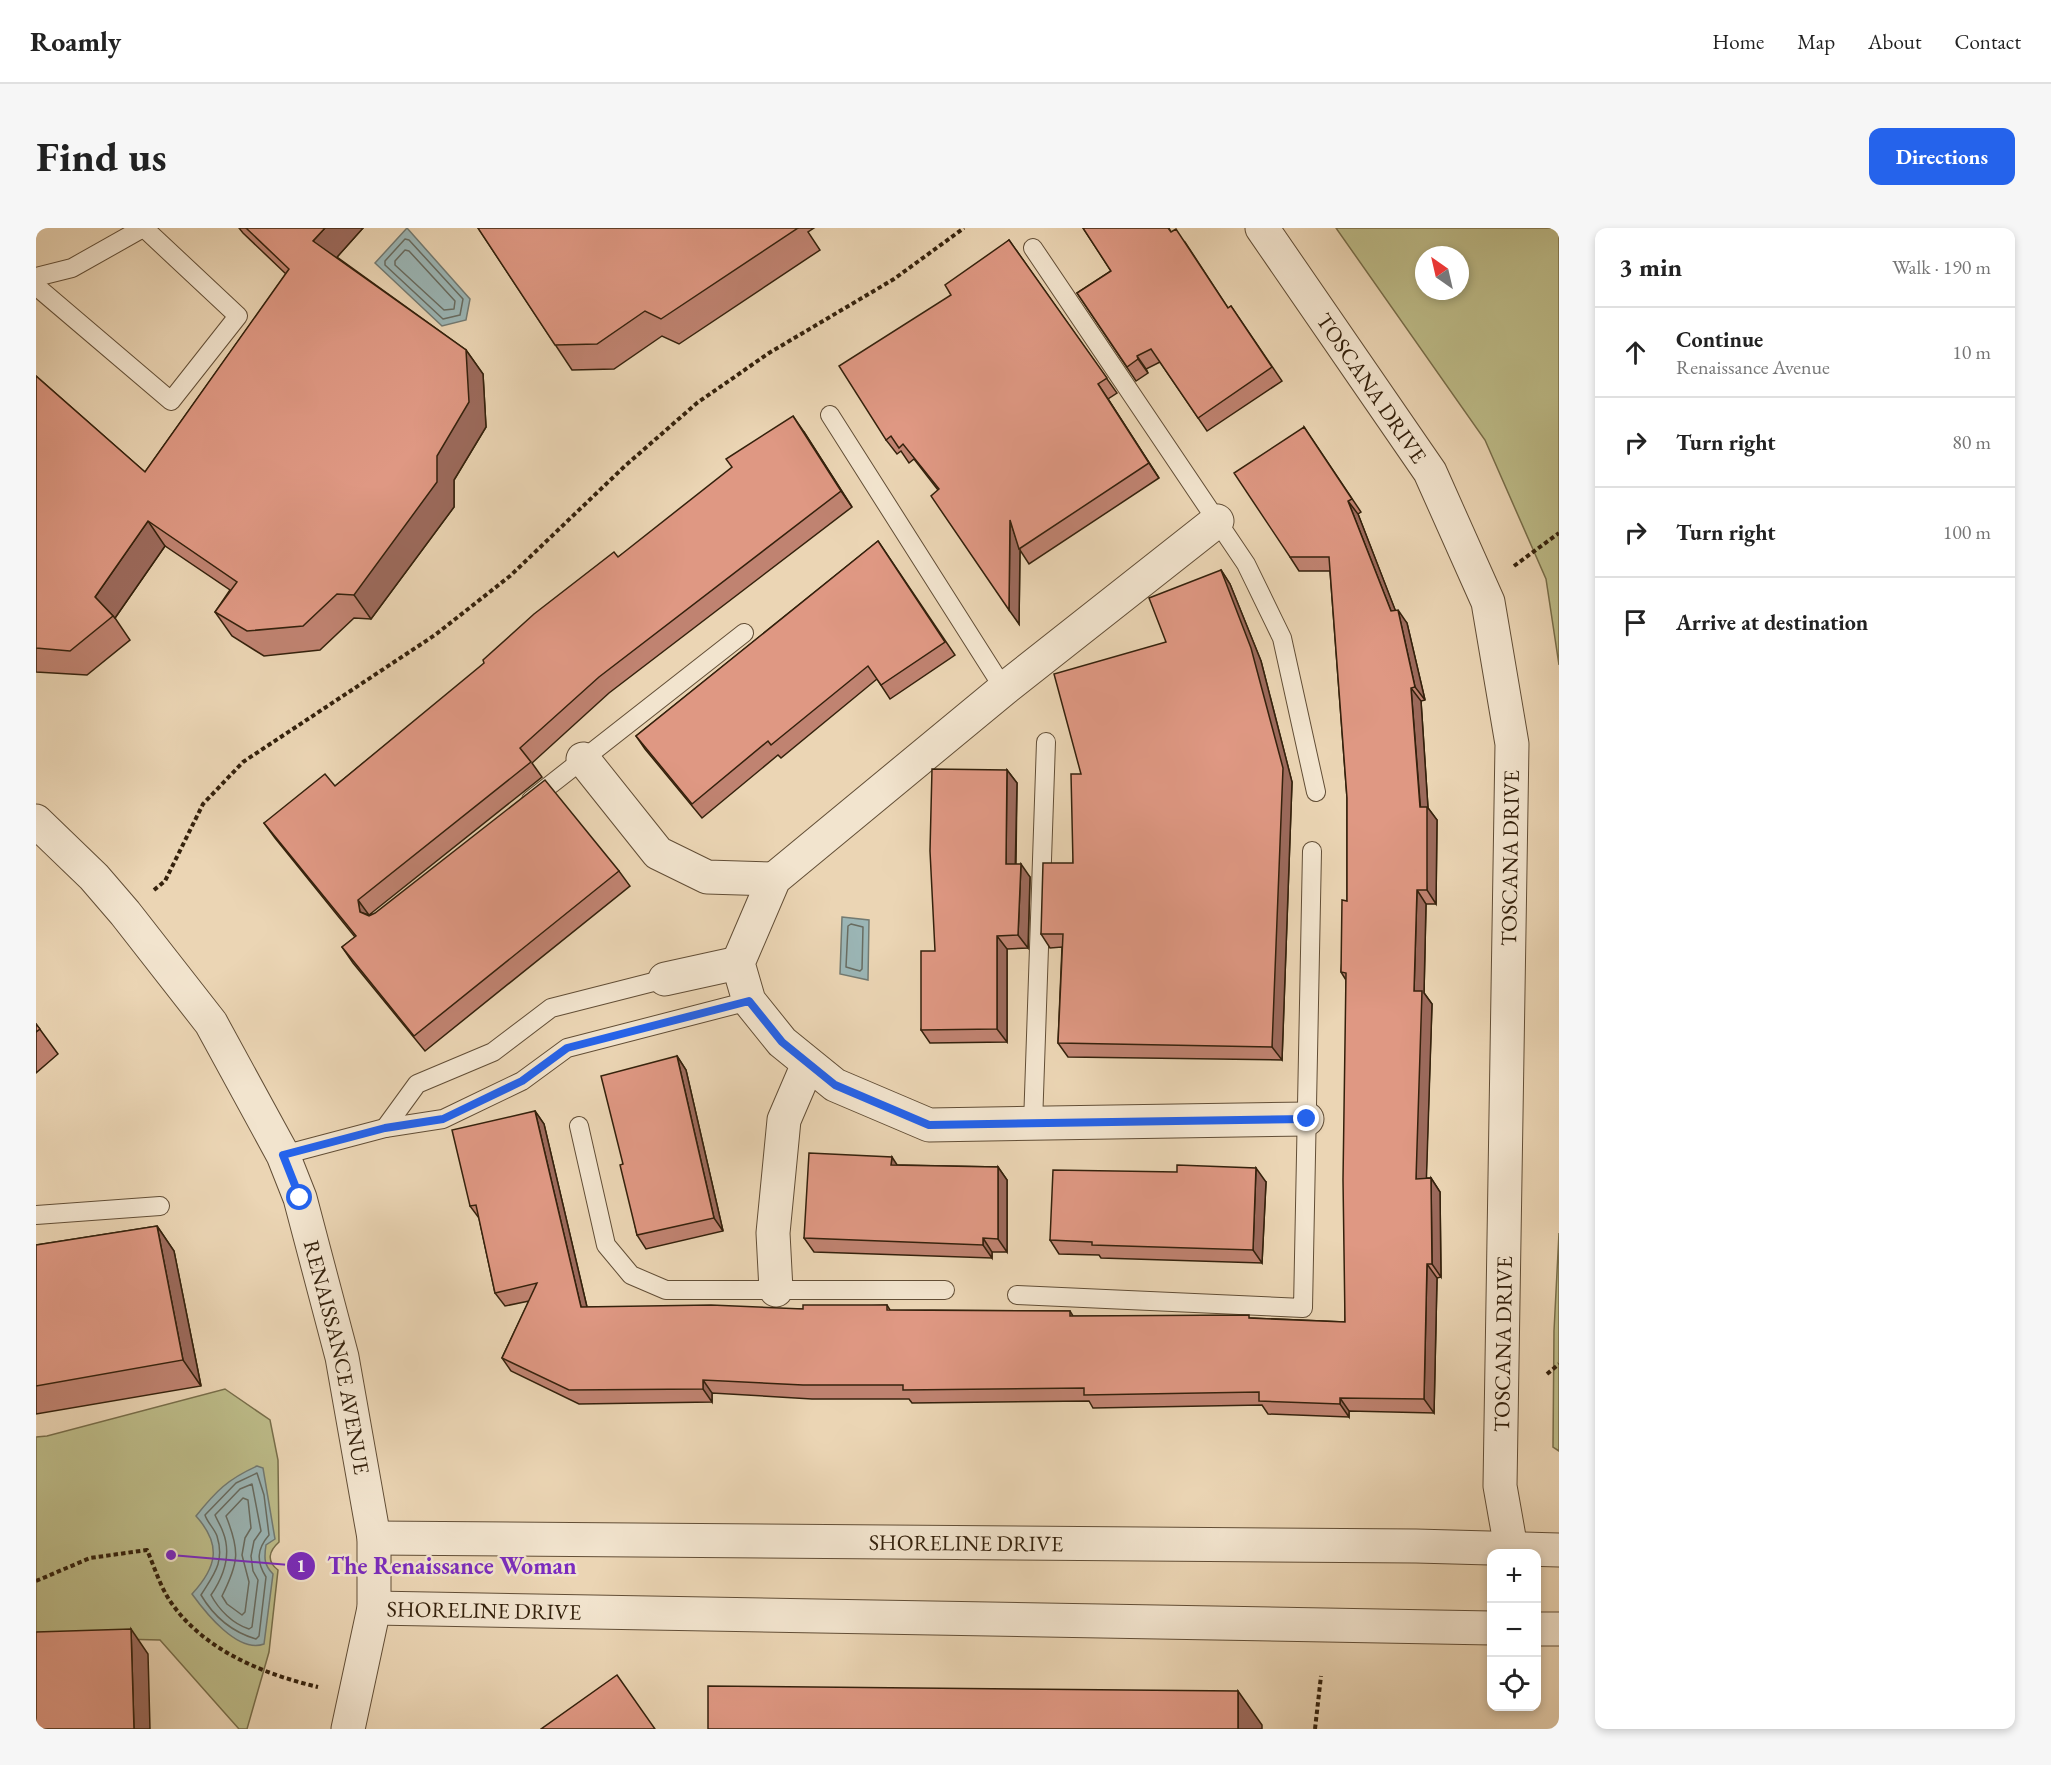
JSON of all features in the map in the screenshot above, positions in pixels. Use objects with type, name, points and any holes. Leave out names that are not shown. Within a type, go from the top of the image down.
[{"type":"street","name":"TOSCANA DRIVE","points":[[1262,228],[1430,472],[1488,602],[1512,744],[1500,1486],[1512,1549]]},
{"type":"street","points":[[1217,521],[1004,689],[774,879],[738,963],[749,1001],[782,1042],[835,1085],[929,1125],[1307,1119]]},
{"type":"street","points":[[583,759],[658,853],[707,877],[774,879]]},
{"type":"street","name":"RENAISSANCE AVENUE","points":[[36,821],[94,877],[211,1023],[283,1155],[300,1198],[342,1357],[374,1538],[374,1608],[348,1729]]},
{"type":"street","points":[[665,979],[738,963]]},
{"type":"street","points":[[776,1290],[773,1233],[784,1120],[808,1064]]},
{"type":"street","name":"SHORELINE DRIVE","points":[[374,1538],[1487,1551]]},
{"type":"street","name":"SHORELINE DRIVE","points":[[1541,1550],[1559,1550]]},
{"type":"street","name":"SHORELINE DRIVE","points":[[374,1608],[1487,1628]]},
{"type":"street","points":[[1541,1629],[1559,1629]]},
{"type":"lane","points":[[36,277],[72,268],[144,228],[237,316],[171,401],[36,286]]},
{"type":"lane","points":[[1033,248],[1246,564],[1282,638],[1316,792]]},
{"type":"lane","points":[[830,415],[1004,689]]},
{"type":"lane","points":[[518,810],[744,633]]},
{"type":"lane","points":[[1033,1124],[1046,742]]},
{"type":"lane","points":[[1017,1295],[1303,1308],[1312,851]]},
{"type":"lane","points":[[385,1128],[417,1084],[493,1052],[551,1008],[665,979]]},
{"type":"lane","points":[[283,1155],[385,1128],[443,1119],[522,1081],[567,1048],[749,1001]]},
{"type":"lane","points":[[579,1126],[606,1245],[631,1275],[666,1290],[945,1290]]},
{"type":"lane","points":[[36,1215],[160,1206]]},
{"type":"path","points":[[125,913],[165,880],[203,804],[243,762],[435,635],[510,576],[626,465],[697,404],[769,353],[894,279],[964,228]]},
{"type":"path","points":[[1482,589],[1559,534]]},
{"type":"path","points":[[1547,1374],[1559,1364]]},
{"type":"path","points":[[36,1581],[90,1558],[147,1550],[170,1600],[203,1638],[281,1679],[357,1695]]},
{"type":"path","points":[[1315,1729],[1321,1676]]},
{"type":"shaded area","points":[[1336,228],[1559,228],[1559,665],[1546,579],[1485,440]]},
{"type":"shaded area","points":[[1559,1233],[1559,1451],[1553,1447],[1554,1331]]},
{"type":"shaded area","points":[[225,1389],[270,1420],[278,1460],[279,1542],[273,1549],[270,1560],[278,1570],[269,1652],[247,1729],[239,1729],[160,1640],[36,1637],[36,1437]]},
{"type":"water","points":[[407,228],[470,299],[466,320],[442,326],[375,263]]},
{"type":"water","points":[[842,917],[869,920],[868,980],[840,974]]},
{"type":"water","points":[[257,1466],[263,1468],[275,1539],[266,1545],[265,1550],[266,1564],[273,1574],[264,1644],[254,1645],[244,1643],[223,1630],[192,1594],[207,1574],[213,1556],[210,1537],[196,1516],[223,1486]]},
{"type":"building","points":[[246,228],[325,228],[313,241],[466,350],[469,402],[437,456],[437,482],[354,595],[337,594],[303,626],[247,631],[215,612],[237,582],[148,521],[95,597],[113,616],[70,651],[36,648],[36,376],[145,472],[289,269]]},
{"type":"building","points":[[478,228],[798,228],[661,319],[645,311],[597,344],[555,345]]},
{"type":"building","points":[[1083,228],[1168,228],[1171,232],[1176,229],[1228,308],[1231,306],[1272,367],[1198,418],[1151,349],[1137,356],[1138,359],[1127,367],[1077,293],[1111,271]]},
{"type":"building","points":[[1009,240],[1107,378],[1098,384],[1149,463],[1019,549],[1010,520],[1009,610],[931,496],[939,489],[903,444],[899,448],[891,436],[886,440],[839,366],[951,295],[945,285]]},
{"type":"building","points":[[793,416],[841,491],[599,677],[520,748],[531,762],[358,900],[360,912],[369,916],[375,913],[545,780],[619,871],[414,1036],[342,947],[356,936],[264,823],[325,774],[335,786],[484,663],[483,660],[534,614],[614,552],[618,557],[732,467],[726,459]]},
{"type":"building","points":[[1304,427],[1352,499],[1348,501],[1391,611],[1398,610],[1415,687],[1411,688],[1420,807],[1427,807],[1427,890],[1417,890],[1414,991],[1422,991],[1416,1179],[1431,1178],[1432,1264],[1427,1264],[1424,1399],[1340,1398],[1340,1404],[1259,1401],[1259,1392],[1084,1395],[1084,1388],[903,1390],[903,1385],[803,1385],[703,1380],[703,1389],[569,1390],[502,1358],[537,1283],[495,1293],[476,1205],[470,1206],[452,1130],[535,1111],[581,1307],[711,1305],[803,1309],[803,1305],[887,1305],[887,1310],[1070,1311],[1070,1316],[1249,1315],[1249,1318],[1345,1322],[1343,1180],[1346,973],[1341,972],[1342,900],[1347,901],[1347,798],[1329,557],[1290,557],[1234,473]]},
{"type":"building","points":[[878,541],[945,642],[881,685],[868,666],[771,745],[768,741],[692,804],[636,736]]},
{"type":"building","points":[[1221,570],[1251,648],[1283,768],[1272,1047],[1058,1043],[1063,934],[1041,934],[1043,863],[1073,863],[1071,774],[1081,774],[1054,674],[1166,642],[1149,598]]},
{"type":"building","points":[[932,769],[1007,770],[1006,864],[1021,864],[1018,935],[997,936],[997,1029],[921,1030],[921,951],[935,951],[930,851]]},
{"type":"building","points":[[677,1056],[714,1218],[637,1235],[620,1165],[623,1164],[601,1076]]},
{"type":"building","points":[[809,1153],[892,1157],[891,1165],[998,1167],[998,1239],[983,1238],[983,1245],[804,1238]]},
{"type":"building","points":[[1177,1165],[1256,1168],[1253,1250],[1092,1245],[1092,1242],[1050,1240],[1053,1170],[1177,1172]]},
{"type":"building","points":[[157,1226],[183,1360],[36,1386],[36,1245]]},
{"type":"building","points":[[131,1629],[134,1729],[36,1729],[36,1632]]},
{"type":"building","points":[[617,1675],[655,1729],[541,1729]]},
{"type":"building","points":[[708,1686],[1238,1691],[1238,1729],[708,1729]]},
{"type":"place","name":"The Renaissance Woman","points":[[171,1555]]},
{"type":"route","points":[[300,1198],[283,1155],[385,1128],[443,1119],[522,1081],[567,1048],[675,1022],[749,1001],[782,1042],[835,1085],[929,1125],[1307,1119]]}]
